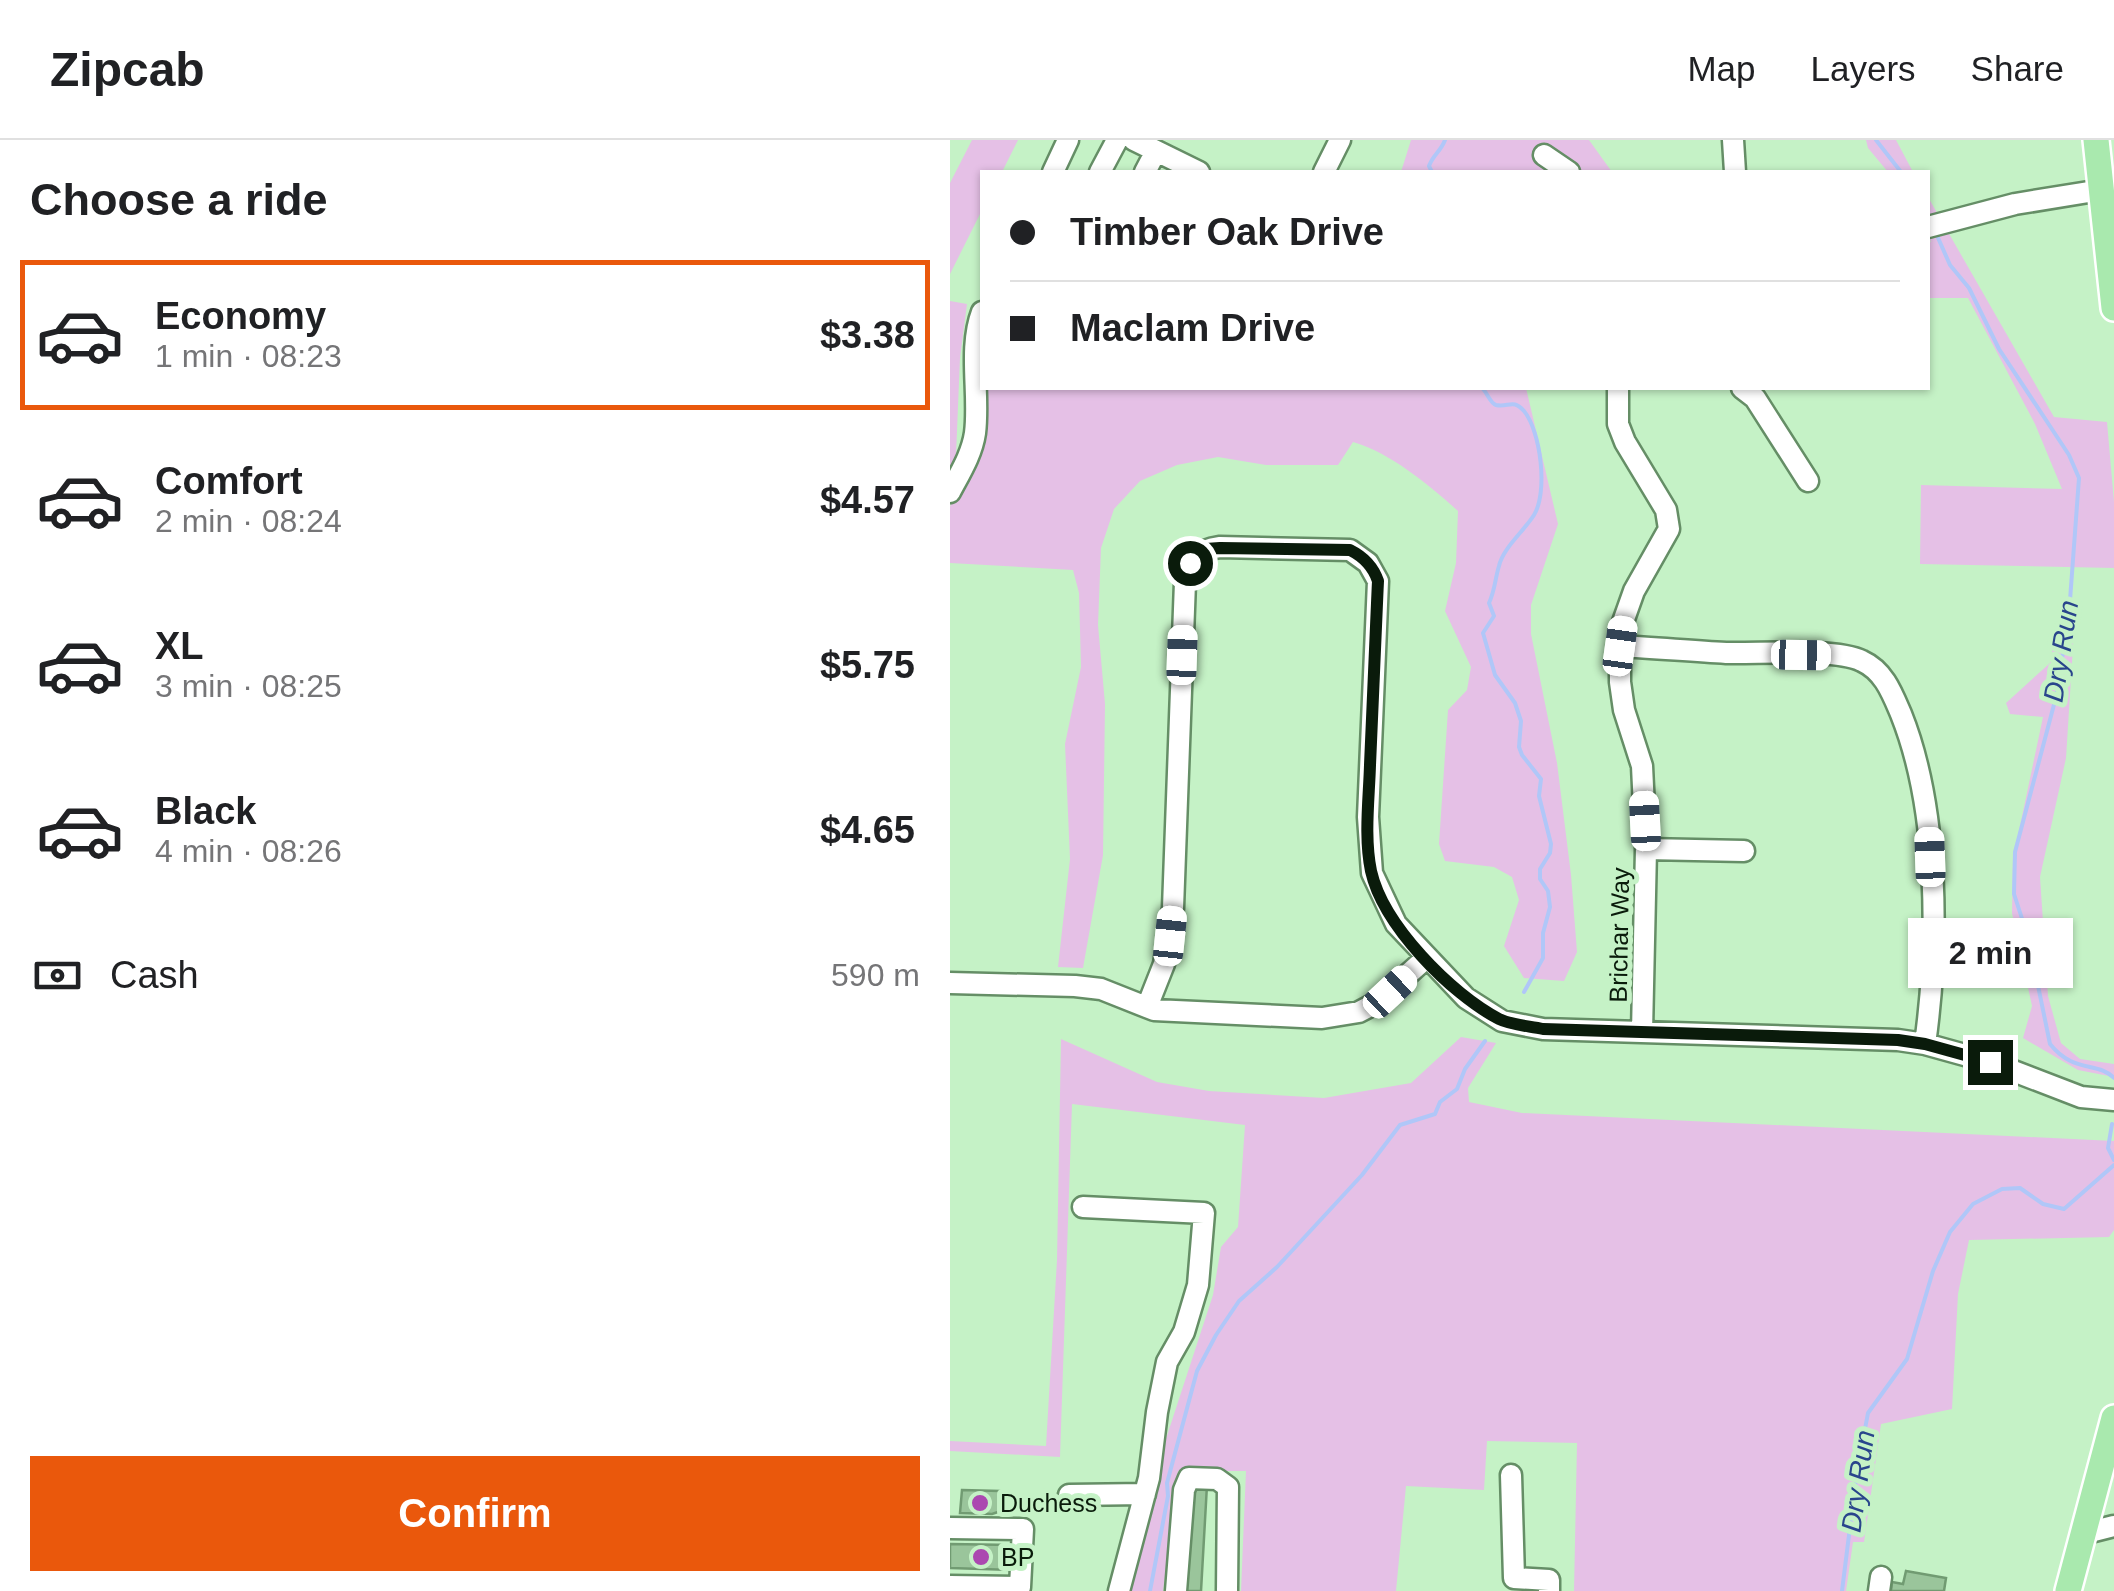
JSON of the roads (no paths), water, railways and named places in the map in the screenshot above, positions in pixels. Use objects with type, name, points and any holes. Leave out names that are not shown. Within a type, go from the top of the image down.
[{"type":"main road","points":[[2096,140],[2114,308]]},
{"type":"main road","points":[[2068,1591],[2109,1464],[2114,1418]]},
{"type":"street","points":[[1054,170],[1068,140]]},
{"type":"street","points":[[1101,170],[1117,140]]},
{"type":"street","points":[[1134,140],[1195,170]]},
{"type":"street","points":[[1325,170],[1340,140]]},
{"type":"street","points":[[1733,140],[1735,170]]},
{"type":"street","points":[[1146,170],[1156,151]]},
{"type":"street","points":[[1544,155],[1566,170]]},
{"type":"street","points":[[1932,225],[2015,204],[2101,190]]},
{"type":"street","points":[[950,492],[974,441],[980,320]]},
{"type":"street","name":"Brichar Way","points":[[1618,390],[1618,424],[1666,510],[1669,529],[1634,591],[1620,646],[1624,710],[1642,766],[1646,849],[1642,1032]]},
{"type":"street","points":[[1745,390],[1755,398],[1808,481]]},
{"type":"street","points":[[1147,1008],[1164,964],[1172,908],[1185,582],[1190,563],[1206,549],[1350,550],[1368,563],[1378,581],[1368,817],[1372,873],[1396,924],[1466,998],[1502,1020],[1543,1029],[1823,1036],[1925,1044],[1990,1062],[2081,1097],[2114,1100]]},
{"type":"street","points":[[1620,646],[1838,656],[1859,659],[1877,670],[1915,749],[1924,784],[1934,965],[1925,1044]]},
{"type":"street","points":[[1646,849],[1744,852]]},
{"type":"street","points":[[950,982],[1088,988],[1147,1008],[1190,1014],[1340,1016],[1376,1003],[1425,958]]},
{"type":"street","points":[[1084,1207],[1204,1212],[1198,1286],[1184,1332],[1167,1362],[1145,1494],[1119,1591]]},
{"type":"street","points":[[1510,1476],[1514,1578],[1550,1580],[1549,1591]]},
{"type":"street","points":[[1176,1591],[1184,1490],[1189,1478],[1217,1479],[1228,1487],[1227,1591]]},
{"type":"street","points":[[1069,1494],[1145,1494]]},
{"type":"street","points":[[2086,1533],[2114,1526]]},
{"type":"street","points":[[950,1528],[1023,1529],[1020,1588],[950,1586]]},
{"type":"waterway","points":[[1431,170],[1429,166],[1445,140]]},
{"type":"waterway","name":"Dry Run","points":[[1876,140],[1899,170]]},
{"type":"waterway","name":"Dry Run","points":[[1935,231],[1950,265],[1969,288],[1999,349],[2069,455],[2079,478],[2069,614],[2056,697],[2015,852],[2014,894],[2028,937],[2050,1044],[2068,1060],[2114,1078]]},
{"type":"waterway","points":[[1484,390],[1494,404],[1513,404],[1524,411],[1535,433],[1541,462],[1538,505],[1501,559],[1489,603],[1494,616],[1483,633],[1495,675],[1515,703],[1521,721],[1522,755],[1541,779],[1539,796],[1551,844],[1540,869],[1550,907],[1543,933],[1543,958],[1524,992]]},
{"type":"waterway","points":[[1150,1591],[1168,1496],[1167,1483],[1197,1371],[1216,1335],[1239,1301],[1277,1267],[1362,1175],[1400,1125],[1435,1114],[1440,1102],[1457,1089],[1465,1069],[1485,1041]]},
{"type":"waterway","name":"Dry Run","points":[[2112,1124],[2108,1148],[2114,1160]]},
{"type":"waterway","name":"Dry Run","points":[[1842,1591],[1868,1413],[1907,1359],[1933,1271],[1950,1232],[1973,1204],[2002,1189],[2020,1188],[2043,1204],[2064,1209],[2114,1165]]},
{"type":"place","name":"Duchess","points":[[980,1503]]},
{"type":"place","name":"BP","points":[[981,1557]]}]
